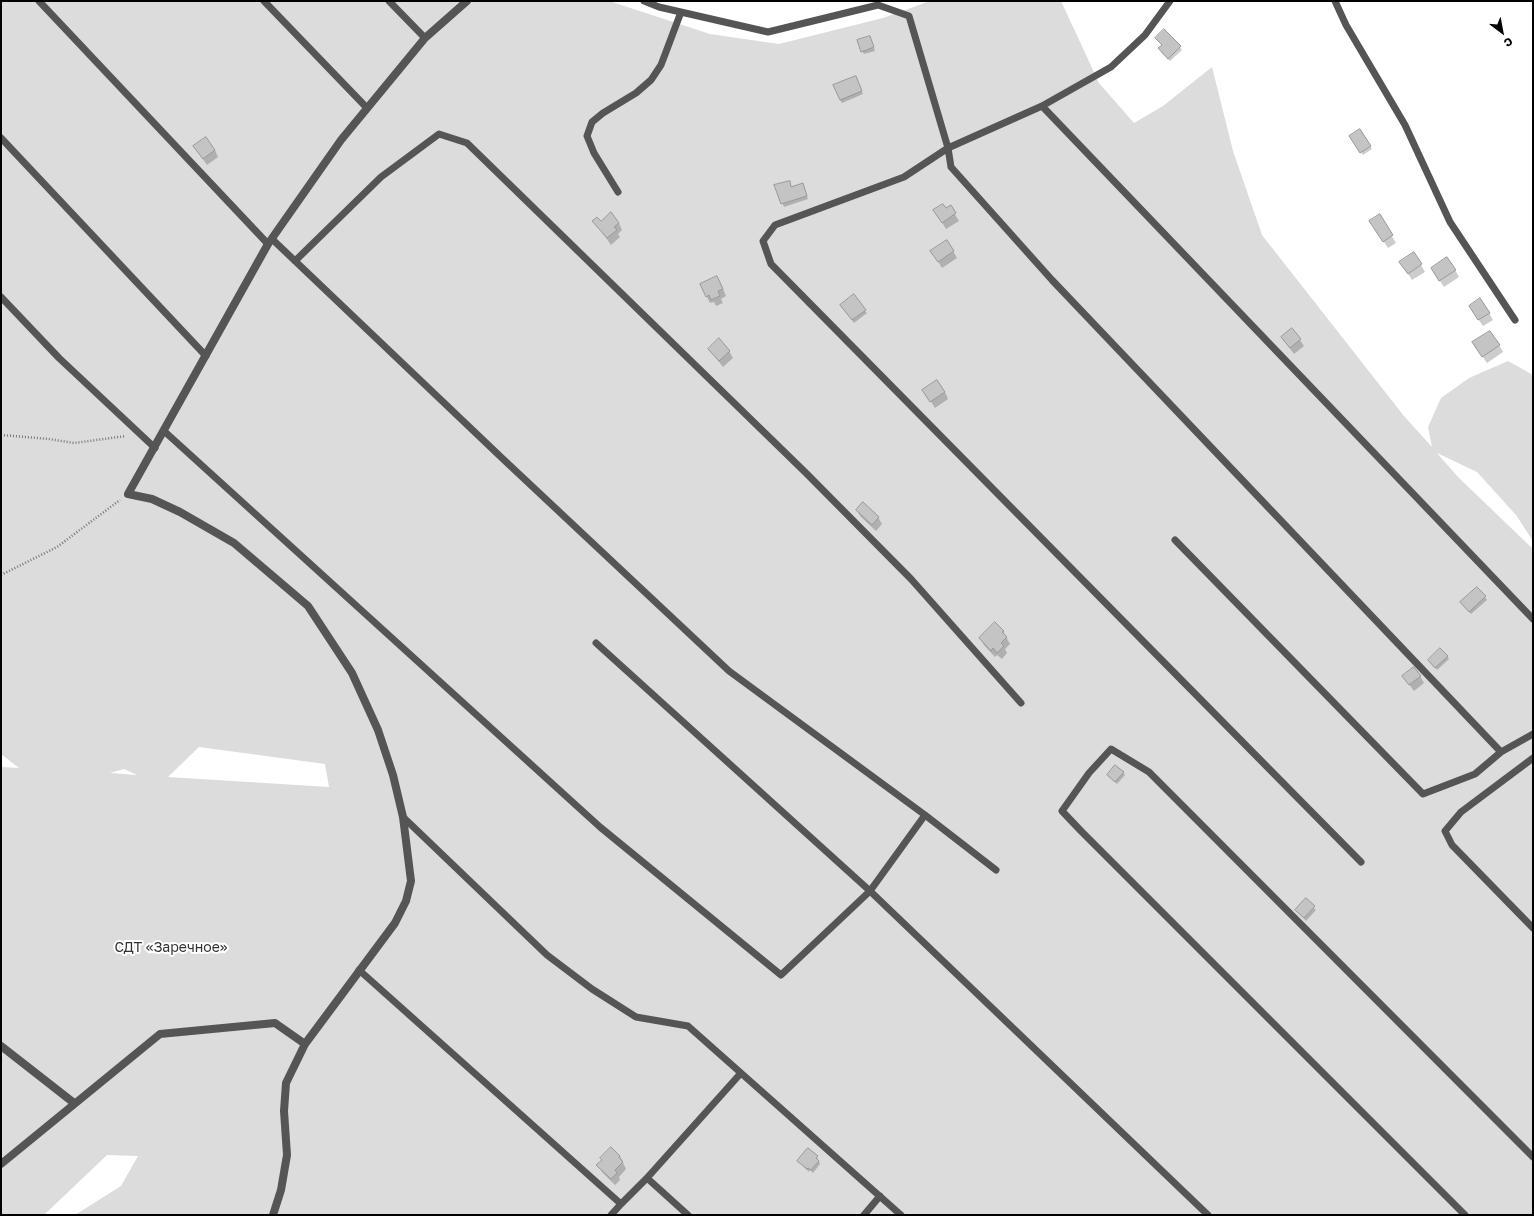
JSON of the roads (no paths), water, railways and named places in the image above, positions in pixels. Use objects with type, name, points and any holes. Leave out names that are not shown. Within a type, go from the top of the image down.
[{"type":"street","points":[[273,1215],[281,1190],[287,1155],[284,1111],[286,1082],[305,1044],[395,923],[406,901],[411,881],[403,817],[393,775],[378,730],[352,673],[308,606],[234,543],[180,512],[152,499],[128,494],[270,241],[342,140],[367,108],[425,38],[467,1]]},
{"type":"street","points":[[1,1164],[160,1034],[275,1023],[305,1044]]},
{"type":"street","points":[[1,1046],[74,1103]]},
{"type":"lane","points":[[39,1],[270,241],[295,261],[729,671],[925,815],[996,870]]},
{"type":"lane","points":[[264,1],[367,108]]},
{"type":"lane","points":[[389,1],[425,38]]},
{"type":"lane","points":[[644,1],[659,7],[768,32],[878,5],[909,16],[948,148],[951,167],[1052,280],[1501,752]]},
{"type":"lane","points":[[1170,1],[1145,35],[1111,67],[1042,106],[948,148],[904,177],[775,225],[763,241],[771,264],[1361,862]]},
{"type":"lane","points":[[1335,1],[1346,25],[1405,125],[1450,222],[1515,320]]},
{"type":"lane","points":[[618,192],[594,153],[587,136],[592,122],[603,113],[636,93],[651,80],[661,66],[681,12]]},
{"type":"lane","points":[[1042,106],[1533,619]]},
{"type":"lane","points":[[295,261],[381,177],[439,134],[467,143],[806,473],[911,579],[1021,703]]},
{"type":"lane","points":[[1,138],[206,356]]},
{"type":"lane","points":[[1,297],[59,358],[154,448]]},
{"type":"lane","points":[[164,431],[600,827],[781,975],[870,892],[925,815]]},
{"type":"lane","points":[[1176,540],[1423,794],[1475,774],[1501,752],[1533,734]]},
{"type":"lane","points":[[596,643],[870,892],[1208,1215]]},
{"type":"lane","points":[[1466,1215],[1081,832],[1062,811],[1089,773],[1111,748],[1149,772],[1533,1157]]},
{"type":"lane","points":[[1533,758],[1462,812],[1445,831],[1452,845],[1533,928]]},
{"type":"lane","points":[[403,817],[547,955],[585,984],[636,1017],[688,1026],[901,1215]]},
{"type":"lane","points":[[359,970],[621,1204]]},
{"type":"lane","points":[[611,1215],[647,1178],[741,1073]]},
{"type":"lane","points":[[647,1178],[688,1215]]},
{"type":"lane","points":[[864,1215],[880,1196]]},
{"type":"park label","name":"СДТ «Заречное»","points":[[171,948]]}]
